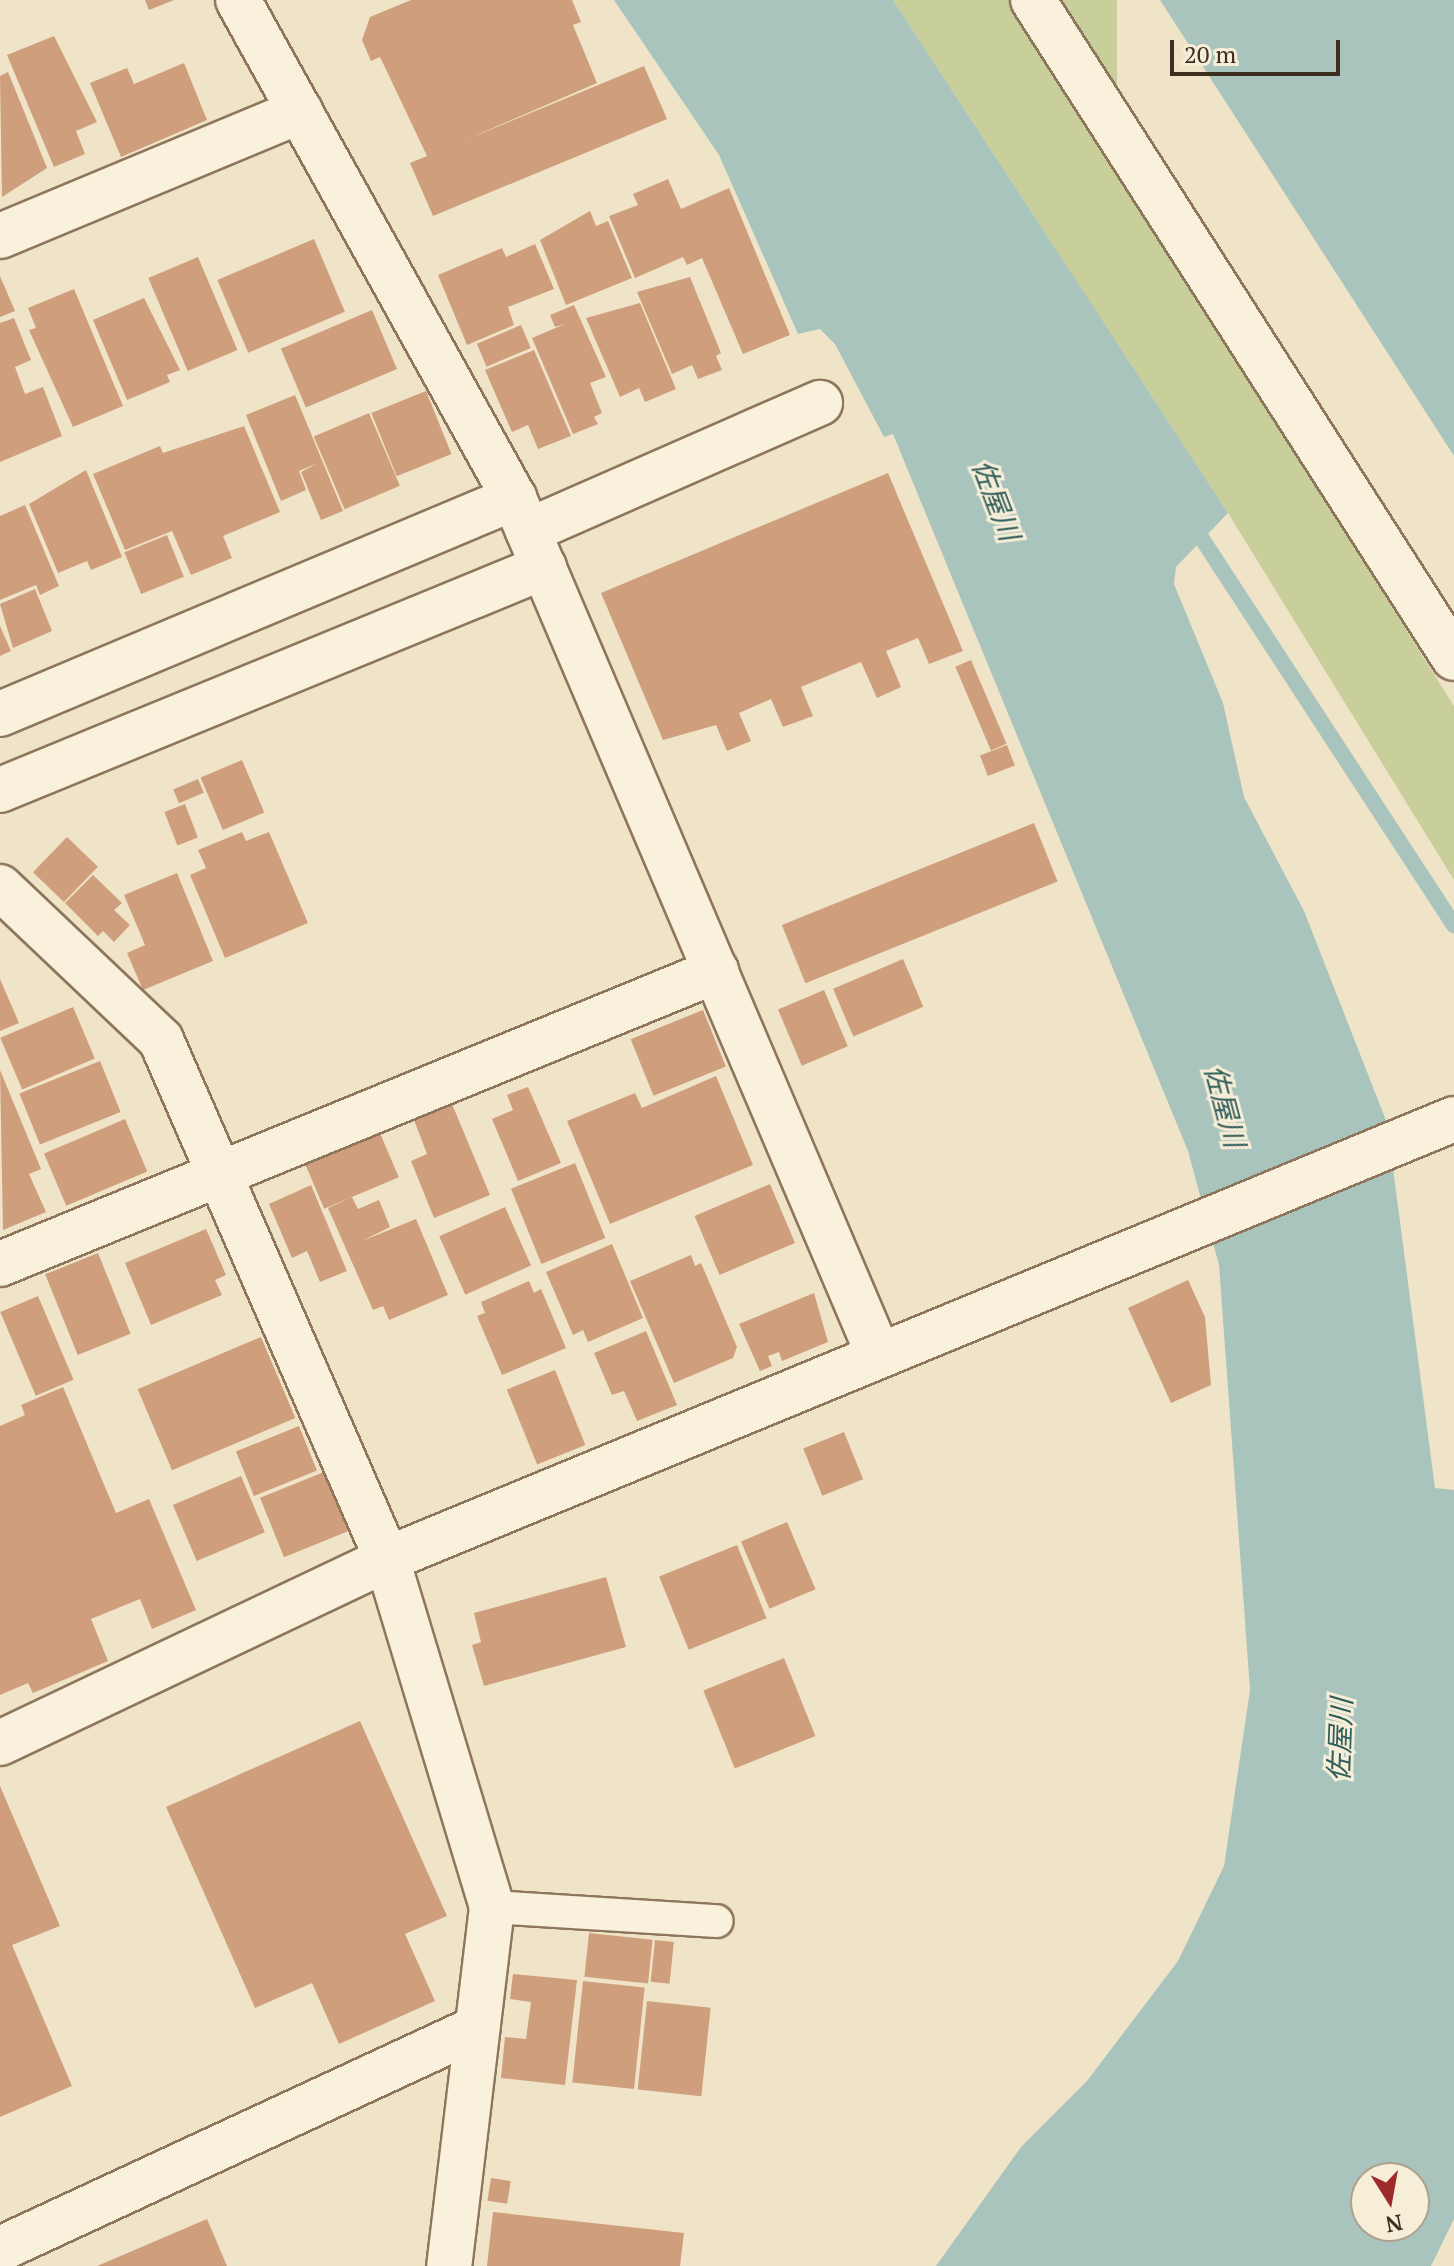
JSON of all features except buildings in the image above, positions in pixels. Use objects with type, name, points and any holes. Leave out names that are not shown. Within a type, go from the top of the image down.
[{"type":"street","points":[[238,0],[529,532],[879,1356]]},
{"type":"street","points":[[1033,0],[1454,658]]},
{"type":"street","points":[[0,236],[300,111]]},
{"type":"street","points":[[0,790],[529,532],[820,403]]},
{"type":"street","points":[[0,714],[529,532]]},
{"type":"street","points":[[0,887],[161,1040],[387,1559],[492,1907],[449,2266]]},
{"type":"street","points":[[0,1264],[716,971]]},
{"type":"street","points":[[0,1743],[387,1559],[1454,1119]]},
{"type":"street","points":[[0,2249],[477,2028]]},
{"type":"lane","points":[[492,1907],[717,1921]]},
{"type":"green space","points":[[893,0],[1010,0],[1454,706],[1454,880],[1228,513]]},
{"type":"green space","points":[[1063,0],[1117,0],[1117,724],[1063,724]]},
{"type":"water","name":"佐屋川","points":[[614,0],[893,0],[1228,513],[1176,567],[1174,584],[1223,703],[1244,797],[1304,911],[1387,1123],[1435,1488],[1454,1490],[1454,2219],[1431,2266],[936,2266],[1021,2147],[1087,2081],[1178,1961],[1224,1866],[1250,1690],[1219,1265],[1188,1151],[893,434],[884,437],[835,344],[820,329],[798,334],[719,155]]},
{"type":"water","points":[[1160,0],[1454,0],[1454,456]]},
{"type":"waterway","points":[[1193,525],[1454,926]]}]
